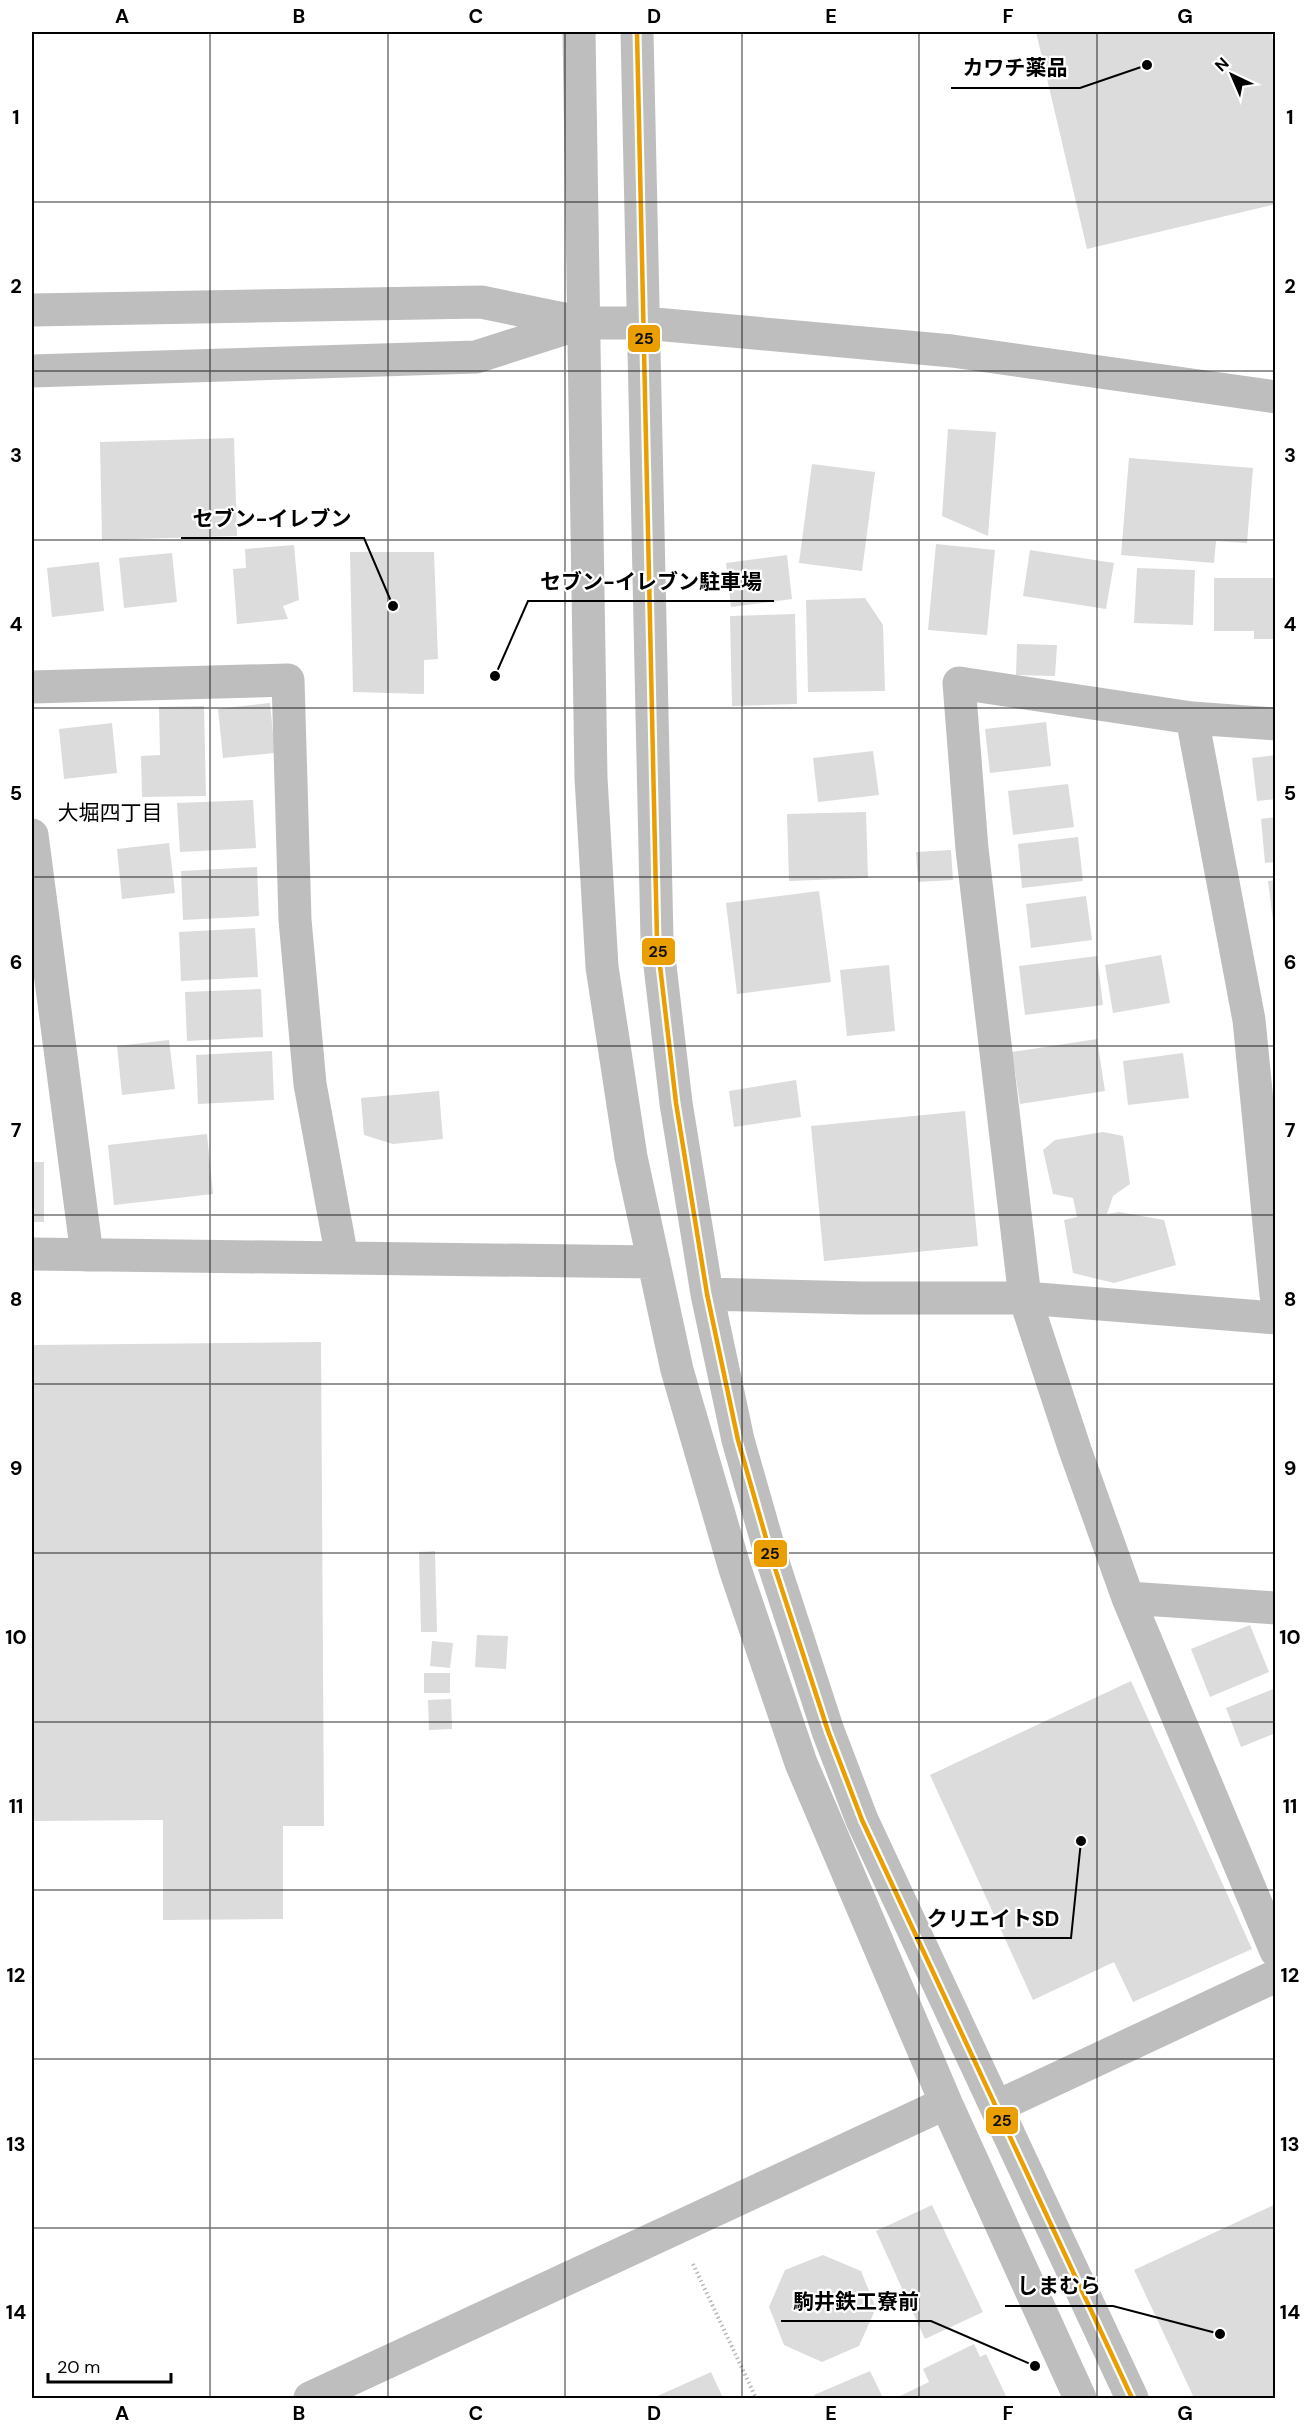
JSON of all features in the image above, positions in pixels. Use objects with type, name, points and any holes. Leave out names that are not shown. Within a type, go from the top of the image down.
[{"type":"street","points":[[579,32],[591,778],[602,967],[631,1157],[677,1370],[735,1569],[801,1764],[946,2103],[1080,2398]]},
{"type":"street","points":[[637,32],[657,940],[676,1103],[707,1294],[738,1440],[772,1559],[828,1731],[862,1820],[1132,2398]]},
{"type":"street","points":[[32,310],[481,302],[583,323],[644,323],[952,351],[1275,397]]},
{"type":"street","points":[[32,371],[476,357],[583,323]]},
{"type":"street","points":[[32,687],[288,680],[295,920],[309,1084],[342,1258]]},
{"type":"street","points":[[1275,724],[1192,718],[959,683],[972,849],[1025,1298],[1075,1450],[1128,1598],[1275,1951]]},
{"type":"street","points":[[1192,718],[1249,1020],[1275,1295]]},
{"type":"street","points":[[32,835],[41,971],[87,1255]]},
{"type":"street","points":[[32,1254],[654,1262]]},
{"type":"street","points":[[707,1294],[861,1298],[1025,1298],[1275,1318]]},
{"type":"street","points":[[1128,1598],[1275,1608]]},
{"type":"street","points":[[996,2107],[1275,1976]]},
{"type":"street","points":[[310,2398],[946,2103]]},
{"type":"path","points":[[693,2264],[756,2398]]},
{"type":"building","points":[[1036,32],[1271,32],[1276,52],[1276,204],[1087,249]]},
{"type":"building","points":[[948,429],[996,432],[988,536],[942,516]]},
{"type":"building","points":[[234,438],[237,536],[102,540],[100,442]]},
{"type":"building","points":[[1129,458],[1253,468],[1247,543],[1216,541],[1214,563],[1121,555]]},
{"type":"building","points":[[812,464],[875,472],[862,571],[799,563]]},
{"type":"building","points":[[936,544],[995,550],[987,635],[928,630]]},
{"type":"building","points":[[294,545],[299,600],[283,606],[288,619],[237,624],[233,569],[246,568],[245,549]]},
{"type":"building","points":[[1030,550],[1114,563],[1106,609],[1023,596]]},
{"type":"building","points":[[350,552],[434,552],[438,659],[424,660],[424,694],[353,692]]},
{"type":"building","points":[[172,553],[177,602],[124,608],[119,558]]},
{"type":"building","points":[[787,555],[792,599],[731,607],[726,563]]},
{"type":"building","points":[[99,562],[104,611],[52,617],[47,568]]},
{"type":"building","points":[[1137,568],[1195,570],[1193,625],[1134,623]]},
{"type":"building","points":[[1214,578],[1276,578],[1276,639],[1254,639],[1254,631],[1214,631]]},
{"type":"building","points":[[865,598],[883,625],[885,691],[808,692],[806,600]]},
{"type":"building","points":[[795,614],[797,704],[732,706],[730,616]]},
{"type":"building","points":[[1017,644],[1057,645],[1055,676],[1016,675]]},
{"type":"building","points":[[270,703],[275,753],[223,758],[218,709]]},
{"type":"building","points":[[204,706],[206,796],[142,797],[141,756],[160,755],[159,707]]},
{"type":"building","points":[[1046,722],[1051,766],[990,773],[985,729]]},
{"type":"building","points":[[112,723],[117,773],[64,779],[59,729]]},
{"type":"building","points":[[873,751],[879,795],[818,802],[813,758]]},
{"type":"building","points":[[1276,755],[1276,799],[1257,801],[1252,758]]},
{"type":"building","points":[[1068,784],[1074,827],[1013,835],[1008,791]]},
{"type":"building","points":[[253,800],[256,848],[180,852],[177,803]]},
{"type":"building","points":[[866,812],[868,878],[789,881],[787,814]]},
{"type":"building","points":[[1276,817],[1276,862],[1265,863],[1261,819]]},
{"type":"building","points":[[1078,837],[1083,881],[1022,888],[1018,844]]},
{"type":"building","points":[[169,843],[175,893],[122,899],[117,849]]},
{"type":"building","points":[[951,850],[953,880],[918,882],[916,852]]},
{"type":"building","points":[[257,867],[259,916],[183,920],[181,871]]},
{"type":"building","points":[[1276,880],[1276,929],[1274,929],[1268,881]]},
{"type":"building","points":[[819,891],[831,982],[737,994],[726,903]]},
{"type":"building","points":[[1086,896],[1092,940],[1031,948],[1026,904]]},
{"type":"building","points":[[255,928],[258,977],[181,981],[179,932]]},
{"type":"building","points":[[1161,955],[1170,1003],[1113,1013],[1105,965]]},
{"type":"building","points":[[1097,956],[1103,1005],[1025,1015],[1019,966]]},
{"type":"building","points":[[889,965],[895,1031],[847,1036],[840,970]]},
{"type":"building","points":[[261,989],[263,1037],[187,1041],[185,992]]},
{"type":"building","points":[[1097,1039],[1105,1091],[1020,1104],[1012,1052]]},
{"type":"building","points":[[169,1040],[175,1089],[122,1095],[117,1046]]},
{"type":"building","points":[[272,1051],[274,1100],[198,1104],[196,1055]]},
{"type":"building","points":[[1183,1053],[1189,1098],[1128,1105],[1123,1061]]},
{"type":"building","points":[[796,1080],[801,1117],[734,1127],[729,1091]]},
{"type":"building","points":[[439,1091],[443,1139],[393,1144],[364,1135],[361,1098]]},
{"type":"building","points":[[965,1111],[978,1246],[824,1261],[811,1126]]},
{"type":"building","points":[[1103,1132],[1123,1136],[1130,1184],[1113,1196],[1107,1214],[1119,1212],[1164,1220],[1176,1265],[1114,1283],[1073,1273],[1064,1220],[1077,1217],[1073,1198],[1053,1194],[1043,1150],[1055,1140]]},
{"type":"building","points":[[207,1134],[213,1194],[114,1205],[108,1145]]},
{"type":"building","points":[[32,1162],[44,1162],[44,1222],[32,1222]]},
{"type":"building","points":[[321,1342],[324,1826],[283,1826],[283,1919],[163,1920],[163,1820],[32,1821],[32,1345]]},
{"type":"building","points":[[435,1551],[437,1632],[421,1632],[419,1552]]},
{"type":"building","points":[[1250,1625],[1269,1672],[1210,1697],[1191,1649]]},
{"type":"building","points":[[477,1635],[508,1636],[506,1669],[475,1667]]},
{"type":"building","points":[[432,1641],[453,1643],[450,1668],[430,1666]]},
{"type":"building","points":[[424,1673],[450,1673],[450,1693],[424,1693]]},
{"type":"building","points":[[1131,1681],[1252,1949],[1133,2002],[1114,1962],[1033,2000],[930,1775]]},
{"type":"building","points":[[1273,1689],[1276,1694],[1276,1733],[1241,1747],[1226,1708]]},
{"type":"building","points":[[451,1699],[452,1729],[429,1730],[428,1700]]},
{"type":"building","points":[[1276,2204],[1276,2398],[1194,2398],[1134,2270]]},
{"type":"building","points":[[932,2205],[983,2312],[925,2339],[876,2231]]},
{"type":"building","points":[[823,2255],[861,2271],[876,2308],[859,2346],[822,2362],[784,2345],[769,2307],[785,2270]]},
{"type":"building","points":[[974,2344],[980,2357],[986,2354],[1007,2398],[901,2398],[900,2396],[929,2382],[923,2369]]},
{"type":"building","points":[[870,2371],[883,2398],[816,2398],[814,2395]]},
{"type":"building","points":[[711,2372],[723,2398],[653,2398]]},
{"type":"transit line","name":"25","points":[[637,32],[657,940],[676,1103],[707,1294],[738,1440],[772,1559],[828,1731],[862,1820],[1132,2398]]},
{"type":"place","name":"カワチ薬品","points":[[1147,65]]},
{"type":"place","name":"セブン-イレブン","points":[[393,606]]},
{"type":"place","name":"セブン-イレブン駐車場","points":[[495,676]]},
{"type":"place","name":"クリエイトSD","points":[[1081,1841]]},
{"type":"place","name":"しまむら","points":[[1220,2334]]},
{"type":"place","name":"駒井鉄工寮前","points":[[1035,2366]]},
{"type":"district","name":"大堀四丁目","points":[[110,813]]}]
